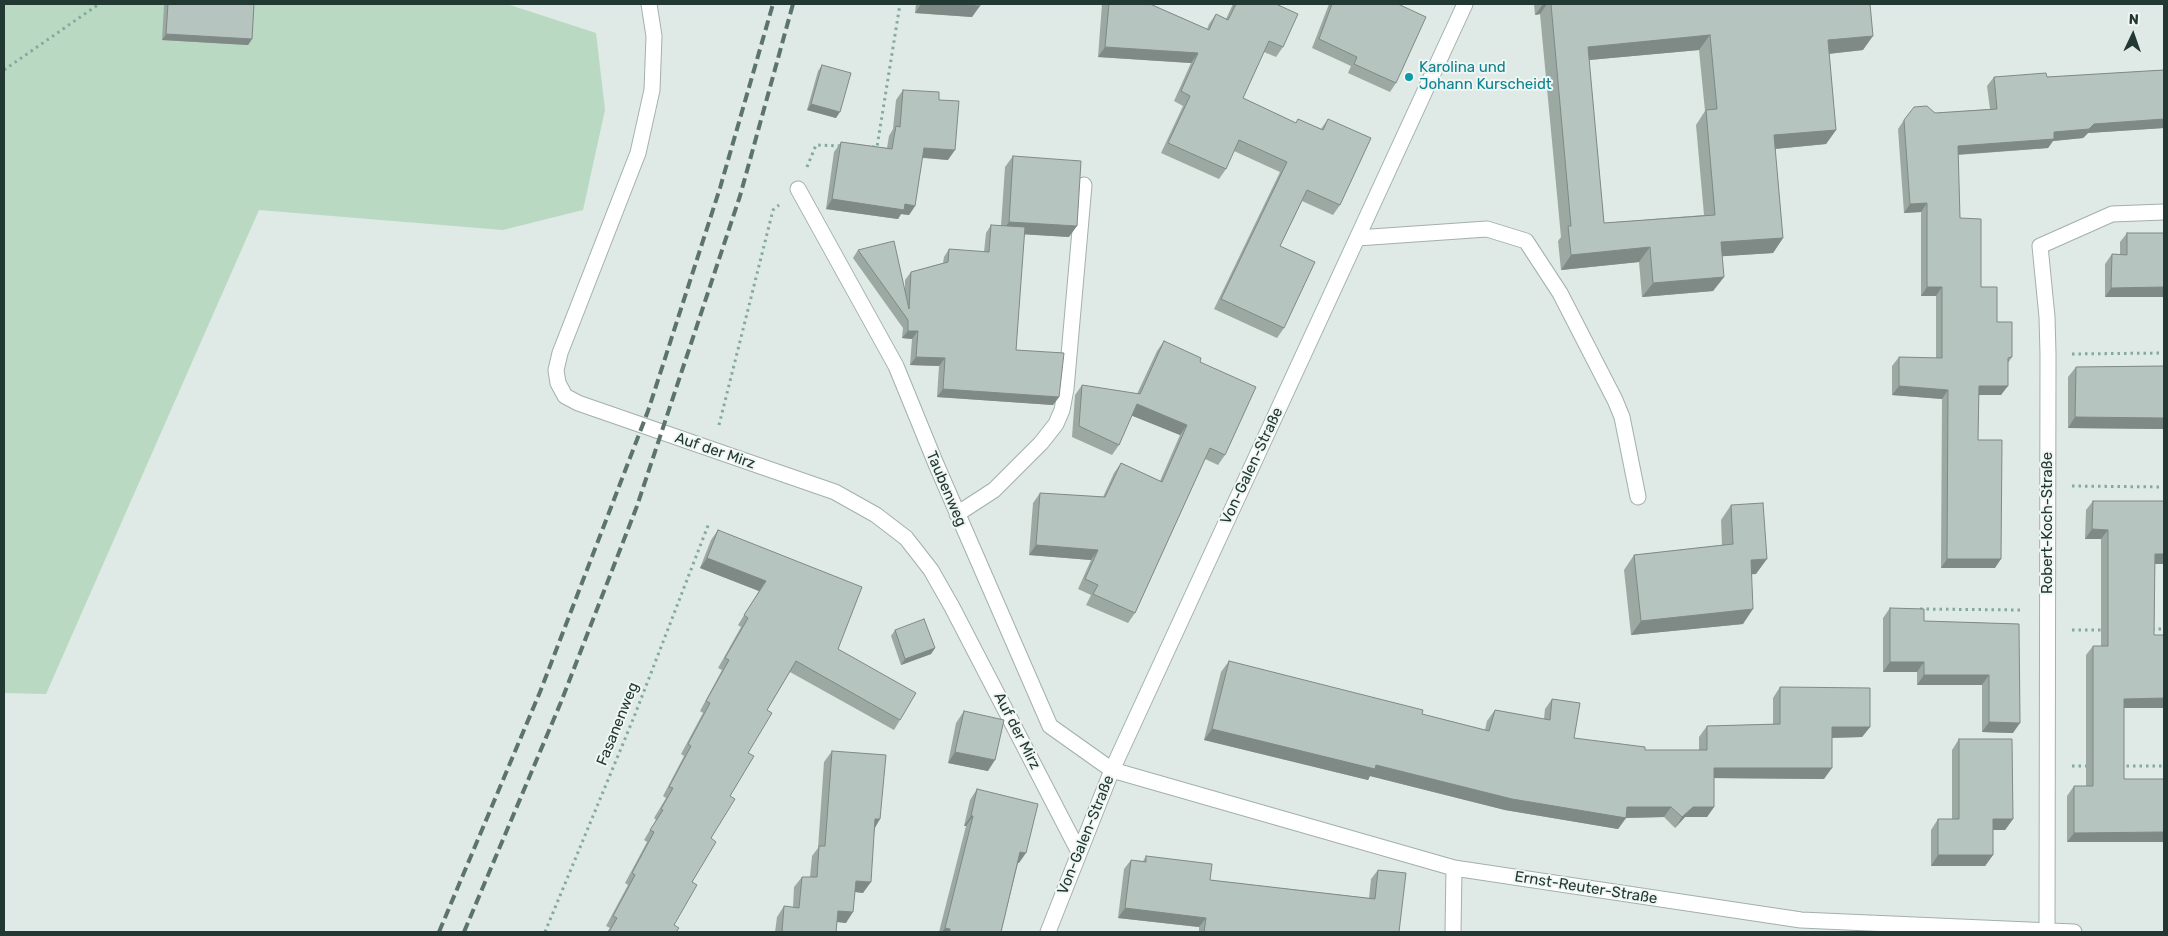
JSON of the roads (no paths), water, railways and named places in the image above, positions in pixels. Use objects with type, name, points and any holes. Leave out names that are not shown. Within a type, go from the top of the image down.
[{"type":"street","name":"Auf der Mirz","points":[[649,4],[654,36],[652,90],[638,153],[560,353],[556,370],[558,382],[566,396],[578,403],[835,492],[876,515],[906,538],[932,570],[1079,852]]},
{"type":"street","name":"Von-Galen-Straße","points":[[1048,932],[1112,770],[1465,4]]},
{"type":"street","points":[[957,514],[994,490],[1046,436],[1056,424],[1062,410],[1066,389],[1084,185]]},
{"type":"street","name":"Taubenweg","points":[[798,189],[896,366],[957,514],[1050,726],[1112,770]]},
{"type":"street","name":"Robert-Koch-Straße","points":[[2047,931],[2048,354],[2047,317],[2040,246],[2112,214],[2164,212]]},
{"type":"street","points":[[1357,238],[1487,229],[1526,241],[1560,293],[1616,400],[1624,426],[1638,497]]},
{"type":"street","name":"Ernst-Reuter-Straße","points":[[1112,770],[1454,868],[1801,926],[2074,932]]},
{"type":"street","points":[[1453,932],[1454,868]]},
{"type":"railway","points":[[439,932],[540,692],[648,411],[720,188],[773,4]]},
{"type":"railway","points":[[464,932],[561,702],[637,506],[740,196],[793,4]]},
{"type":"place","name":"Karolina und Johann Kurscheidt","points":[[1409,77]]}]
